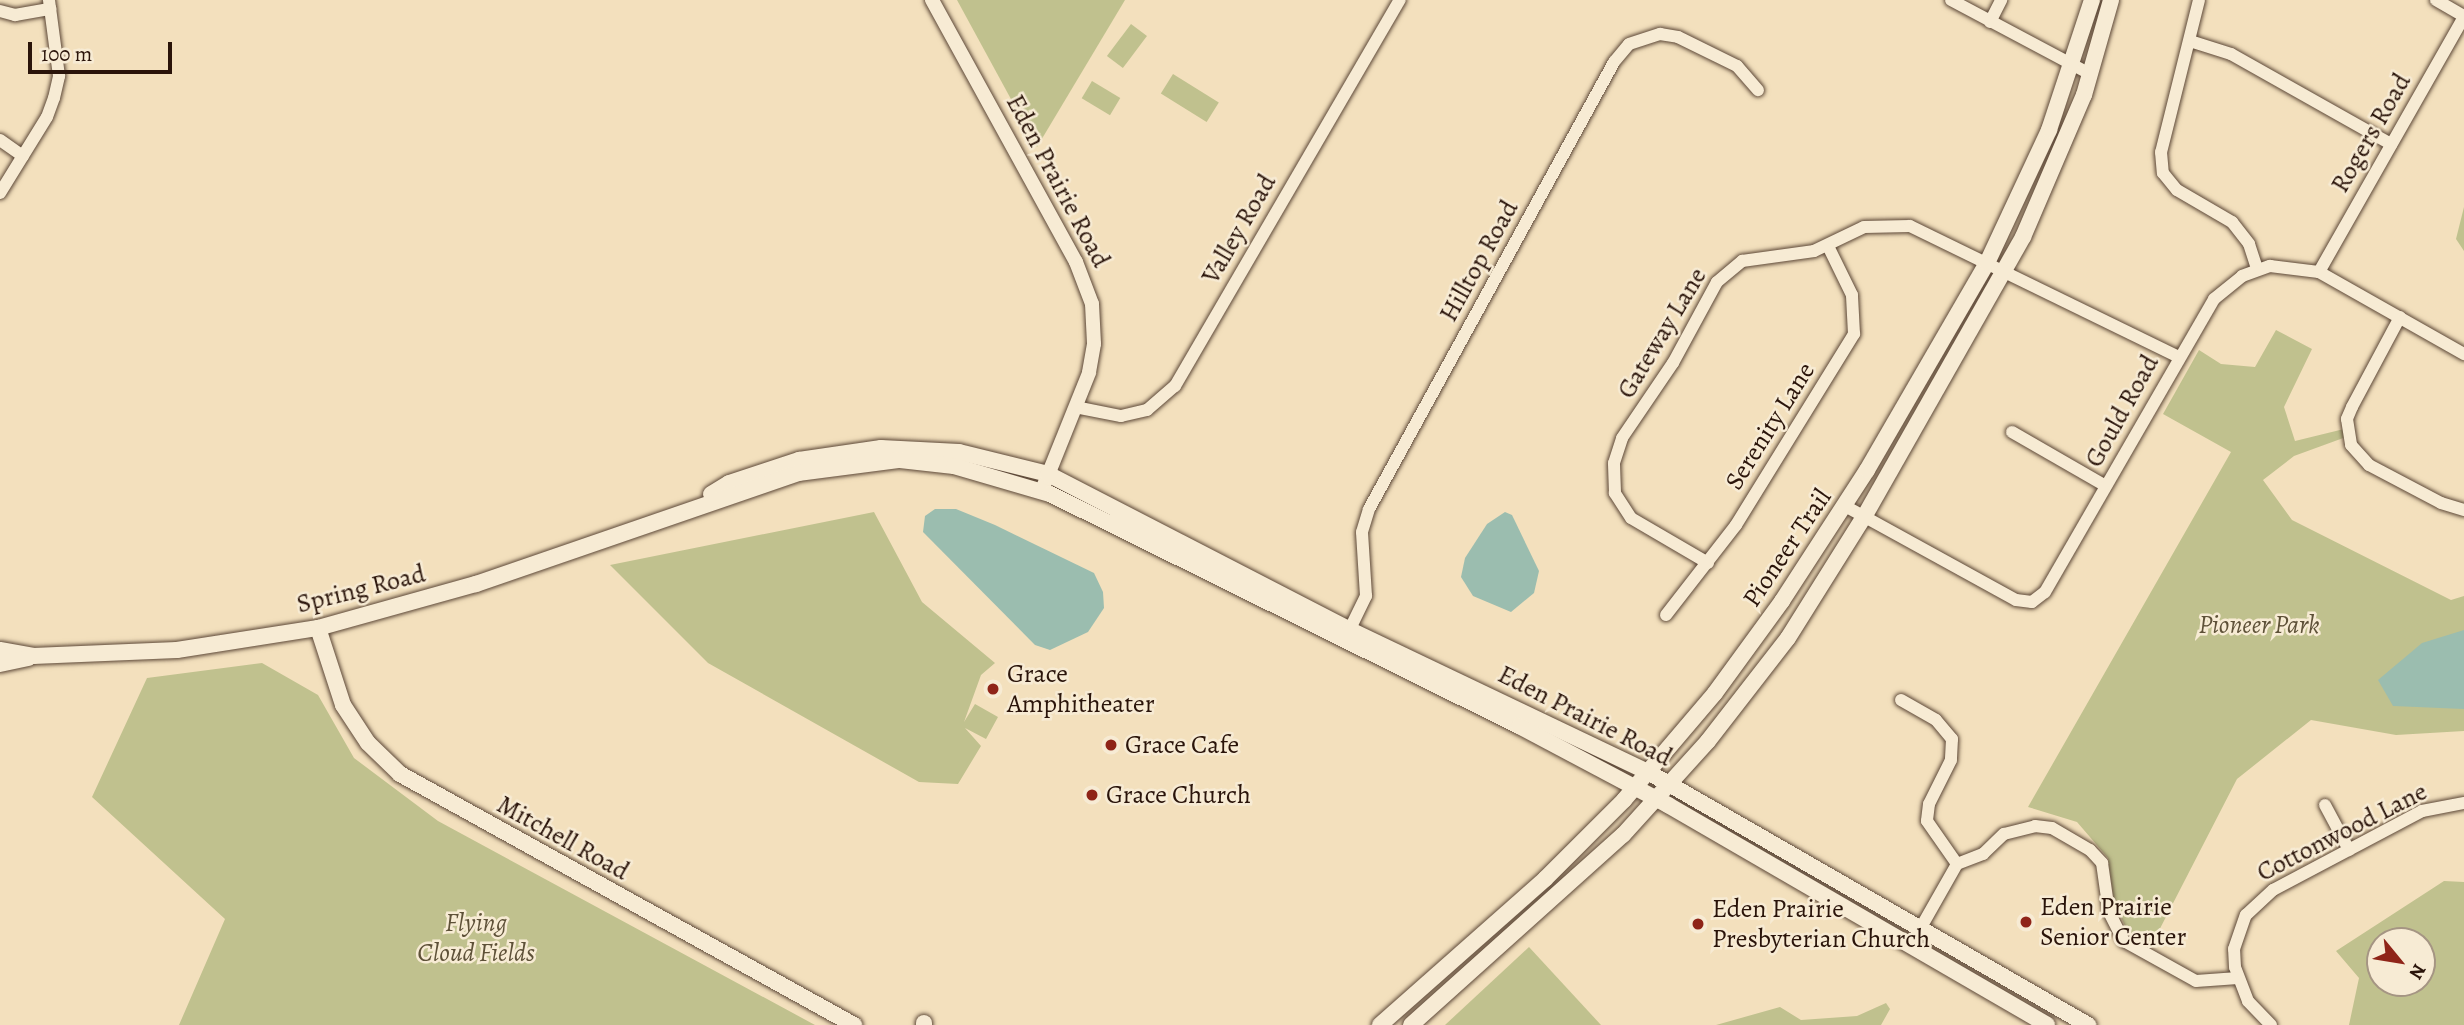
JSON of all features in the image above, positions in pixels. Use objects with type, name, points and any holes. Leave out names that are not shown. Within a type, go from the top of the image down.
[{"type":"main road","name":"Pioneer Trail","points":[[1380,1025],[1545,880],[1648,772],[1757,636],[1845,506],[1987,263],[2038,157],[2072,65],[2092,0]]},
{"type":"main road","name":"Pioneer Trail","points":[[1411,1025],[1561,893],[1657,799],[1788,638],[1864,517],[2005,272],[2053,173],[2090,74],[2111,0]]},
{"type":"main road","name":"Spring Road","points":[[688,508],[729,483],[771,468],[854,450],[928,447],[1048,474]]},
{"type":"main road","name":"Spring Road","points":[[0,664],[33,656],[177,650],[318,628],[476,584],[688,508],[797,473],[900,460],[978,470],[1042,490]]},
{"type":"main road","name":"Eden Prairie Road","points":[[1048,474],[1347,636],[1657,799],[2047,1025]]},
{"type":"main road","name":"Eden Prairie Road","points":[[1042,490],[1347,636],[1648,772],[1921,928],[2078,1022]]},
{"type":"main road","name":"Mitchell Road","points":[[318,628],[343,705],[368,743],[400,774],[855,1025]]},
{"type":"main road","name":"Spring Road","points":[[0,650],[33,656]]},
{"type":"street","name":"Eden Prairie Road","points":[[932,0],[1086,285],[1094,344],[1075,407],[1042,490]]},
{"type":"street","name":"Valley Road","points":[[1075,407],[1122,416],[1147,410],[1175,386],[1400,0]]},
{"type":"street","points":[[1951,0],[2090,74]]},
{"type":"street","points":[[1990,22],[2001,0]]},
{"type":"street","points":[[2199,0],[2161,152],[2163,173],[2177,190],[2232,222],[2249,244],[2257,269],[2284,266],[2319,272],[2464,354]]},
{"type":"street","points":[[2436,0],[2464,16]]},
{"type":"street","points":[[0,11],[15,15],[50,5],[58,76],[47,117],[0,193]]},
{"type":"street","name":"Rogers Road","points":[[2319,272],[2464,16]]},
{"type":"street","name":"Hilltop Road","points":[[1347,636],[1366,596],[1362,532],[1368,509],[1614,62],[1629,44],[1660,34],[1678,37],[1737,66],[1758,90]]},
{"type":"street","points":[[2190,41],[2239,58],[2391,144]]},
{"type":"street","points":[[0,140],[23,156]]},
{"type":"street","name":"Gateway Lane","points":[[1708,563],[1631,518],[1615,493],[1617,450],[1722,275],[1742,261],[1799,255],[1828,246],[1864,227],[1896,224],[1921,230],[2179,357]]},
{"type":"street","name":"Serenity Lane","points":[[1666,615],[1708,563],[1854,334],[1852,295],[1828,246]]},
{"type":"street","name":"Gould Road","points":[[1845,506],[2034,608],[2214,299],[2257,269]]},
{"type":"street","points":[[2400,317],[2351,407],[2347,419],[2351,445],[2369,465],[2441,503],[2464,510]]},
{"type":"street","points":[[2012,432],[2106,486]]},
{"type":"street","points":[[1901,700],[1936,720],[1952,738],[1951,760],[1929,804],[1927,821],[1957,864]]},
{"type":"street","name":"Cottonwood Lane","points":[[2271,1025],[2248,1001],[2238,978],[2234,949],[2246,915],[2273,890],[2422,811],[2464,803]]},
{"type":"street","points":[[2325,805],[2349,850]]},
{"type":"street","points":[[1911,945],[1957,864],[1983,854],[2018,828],[2052,828],[2090,850],[2102,863],[2109,912],[2124,941],[2196,981],[2238,978]]},
{"type":"green space","points":[[957,0],[1125,0],[1037,147]]},
{"type":"green space","points":[[1131,24],[1147,36],[1123,68],[1107,56]]},
{"type":"green space","points":[[1173,74],[1219,103],[1207,122],[1161,94]]},
{"type":"green space","points":[[1092,81],[1120,98],[1110,115],[1082,98]]},
{"type":"green space","points":[[2464,207],[2464,251],[2456,239]]},
{"type":"green space","name":"Pioneer Park","points":[[2276,330],[2312,349],[2284,407],[2295,441],[2344,429],[2346,437],[2294,456],[2263,480],[2292,520],[2451,600],[2464,596],[2464,731],[2396,735],[2311,720],[2237,779],[2151,946],[2129,935],[2114,901],[2108,858],[2077,822],[2028,807],[2231,452],[2163,414],[2199,350],[2221,364],[2255,367]]},
{"type":"green space","points":[[874,512],[922,602],[995,663],[981,675],[964,722],[975,704],[998,717],[986,739],[965,728],[981,746],[958,784],[919,782],[708,663],[610,565]]},
{"type":"green space","name":"Flying Cloud Fields","points":[[262,663],[318,695],[354,758],[438,821],[815,1025],[179,1025],[225,919],[92,797],[147,678]]},
{"type":"green space","points":[[2444,881],[2464,882],[2464,1025],[2349,1025],[2359,978],[2336,951],[2366,932],[2366,997],[2436,997],[2436,927],[2373,927]]},
{"type":"green space","points":[[1529,947],[1601,1025],[1445,1025]]},
{"type":"green space","points":[[1886,1003],[1890,1009],[1881,1025],[1716,1025],[1780,1007],[1801,1020],[1857,1016]]},
{"type":"shaded area","points":[[935,509],[956,509],[1094,573],[1103,592],[1104,608],[1088,632],[1050,650],[1035,645],[923,532],[925,516]]},
{"type":"shaded area","points":[[1505,512],[1512,515],[1539,571],[1534,593],[1511,612],[1473,596],[1461,577],[1465,558],[1487,524]]},
{"type":"shaded area","points":[[2464,630],[2464,709],[2393,706],[2378,680],[2422,643]]},
{"type":"place","name":"Grace Amphitheater","points":[[993,689]]},
{"type":"place","name":"Grace Cafe","points":[[1111,745]]},
{"type":"place","name":"Grace Church","points":[[1092,795]]},
{"type":"place","name":"Eden Prairie Senior Center","points":[[2026,922]]},
{"type":"place","name":"Eden Prairie Presbyterian Church","points":[[1698,924]]}]
